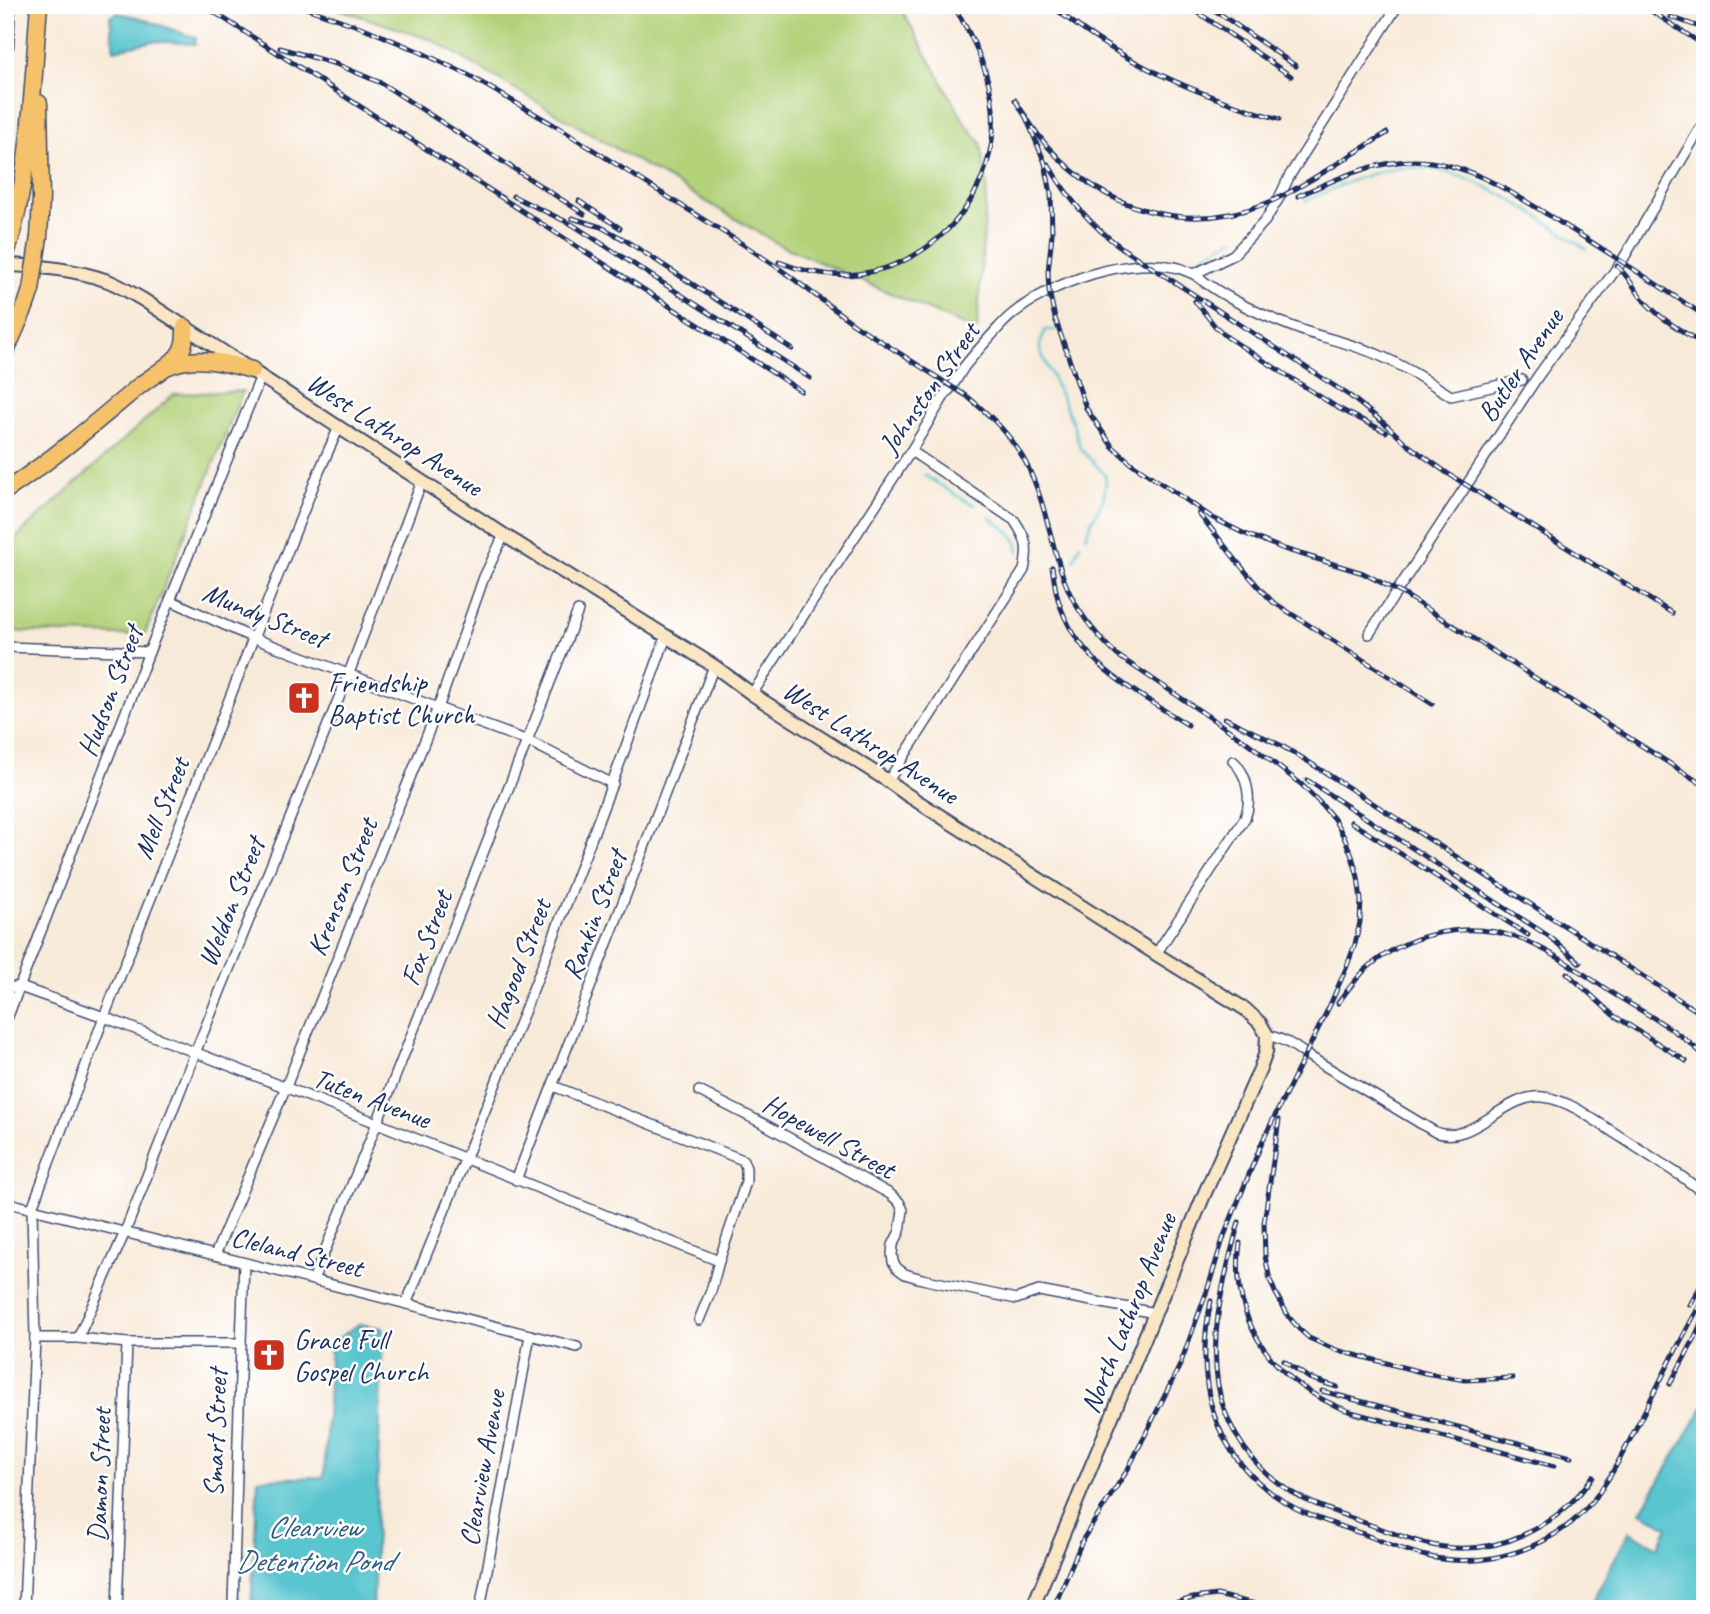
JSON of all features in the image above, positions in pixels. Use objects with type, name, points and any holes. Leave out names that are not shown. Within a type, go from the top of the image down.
[{"type":"highway","points":[[5,47],[7,5]]},
{"type":"highway","points":[[5,353],[31,290],[39,237],[39,5]]},
{"type":"highway","points":[[5,257],[12,238],[25,162],[39,5]]},
{"type":"highway","points":[[5,491],[31,474],[177,357],[183,349],[186,327]]},
{"type":"highway","points":[[163,368],[174,363],[202,360],[233,365],[257,373]]},
{"type":"street","points":[[1398,5],[1297,165],[1265,221],[1233,255],[1194,274],[1243,305],[1305,331],[1376,354],[1451,396],[1522,380]]},
{"type":"street","name":"Butler Avenue","points":[[1369,635],[1538,376],[1622,261],[1705,121]]},
{"type":"street","name":"West Lathrop Avenue","points":[[5,264],[58,268],[84,274],[110,282],[142,299],[504,534],[714,666],[752,694],[906,794],[1245,1009],[1260,1023],[1267,1035],[1291,1043],[1435,1132],[1444,1136],[1452,1135],[1466,1130],[1505,1107],[1528,1097],[1541,1096],[1579,1110],[1670,1168],[1705,1194]]},
{"type":"street","name":"Johnston Street","points":[[752,694],[912,452],[946,393],[964,367],[1002,323],[1049,291],[1106,270],[1148,265],[1174,267],[1194,274]]},
{"type":"street","name":"Hudson Street","points":[[5,1024],[257,373]]},
{"type":"street","name":"Mell Street","points":[[32,1208],[104,1017],[318,474],[339,427]]},
{"type":"street","points":[[888,781],[1024,569],[1028,554],[1027,542],[1014,520],[912,452]]},
{"type":"street","name":"Weldon Street","points":[[78,1338],[125,1232],[349,673],[422,481]]},
{"type":"street","name":"Krenson Street","points":[[215,1255],[285,1089],[438,708],[484,577],[504,534]]},
{"type":"street","name":"Mundy Street","points":[[170,600],[253,638],[528,741],[613,784]]},
{"type":"street","name":"Fox Street","points":[[313,1280],[578,611]]},
{"type":"street","name":"Hagood Street","points":[[406,1304],[466,1160],[613,784],[666,637]]},
{"type":"street","points":[[5,647],[149,652]]},
{"type":"street","name":"Rankin Street","points":[[516,1180],[714,666]]},
{"type":"street","points":[[1156,954],[1245,818],[1249,801],[1242,772],[1233,761]]},
{"type":"street","name":"Tuten Avenue","points":[[5,987],[20,987],[104,1017],[719,1261]]},
{"type":"street","name":"North Lathrop Avenue","points":[[1032,1609],[1203,1195],[1260,1069],[1266,1052],[1267,1035]]},
{"type":"street","points":[[553,1086],[743,1160],[746,1182],[699,1320]]},
{"type":"street","name":"Hopewell Street","points":[[699,1091],[765,1124],[890,1194],[903,1210],[892,1254],[893,1262],[905,1274],[1016,1299],[1038,1291],[1155,1313]]},
{"type":"street","name":"Cleland Street","points":[[5,1202],[577,1347]]},
{"type":"street","points":[[24,1609],[35,1338],[32,1208]]},
{"type":"street","name":"Smart Street","points":[[233,1605],[244,1263]]},
{"type":"street","name":"Clearview Avenue","points":[[480,1609],[530,1335]]},
{"type":"street","points":[[35,1338],[78,1338],[127,1343],[240,1343]]},
{"type":"street","name":"Damon Street","points":[[117,1609],[127,1343]]},
{"type":"green space","points":[[327,5],[899,5],[965,123],[981,143],[987,186],[977,331],[780,245],[432,40]]},
{"type":"green space","points":[[243,391],[144,636],[5,631],[5,542],[12,541],[174,394]]},
{"type":"water","points":[[118,13],[196,38],[195,44],[153,41],[114,50],[110,17]]},
{"type":"water","name":"Clearview Detention Pond","points":[[359,1324],[383,1328],[373,1609],[251,1609],[258,1479],[324,1477],[331,1343]]},
{"type":"water","points":[[1705,1404],[1705,1609],[1588,1609],[1629,1532],[1658,1547],[1668,1527],[1641,1512]]},
{"type":"waterway","points":[[1306,201],[1377,172],[1426,168],[1450,173],[1499,193],[1586,249]]},
{"type":"waterway","points":[[1194,260],[1235,238]]},
{"type":"waterway","points":[[1054,330],[1045,330],[1040,350],[1073,423],[1080,448],[1105,475],[1103,500],[1086,536]]},
{"type":"waterway","points":[[924,475],[975,505]]},
{"type":"waterway","points":[[989,517],[1012,535],[1019,552]]},
{"type":"waterway","points":[[1074,560],[1080,544]]},
{"type":"railway","points":[[203,5],[801,391]]},
{"type":"railway","points":[[297,5],[418,51],[468,75],[554,125],[744,245],[854,324],[968,397],[1002,428],[1027,466],[1040,498],[1065,582],[1080,612],[1094,630],[1117,655],[1245,741],[1301,784],[1334,819],[1344,837],[1358,877],[1361,900],[1360,922],[1347,966],[1263,1140],[1224,1236],[1180,1365],[1128,1469],[1083,1539],[1053,1609]]},
{"type":"railway","points":[[779,262],[798,269],[837,275],[886,268],[913,256],[937,239],[958,218],[974,194],[986,168],[992,139],[993,109],[979,55],[953,5]]},
{"type":"railway","points":[[1051,5],[1103,43],[1159,74],[1218,99],[1279,119]]},
{"type":"railway","points":[[1187,5],[1291,76]]},
{"type":"railway","points":[[1207,5],[1296,66]]},
{"type":"railway","points":[[1642,5],[1705,46]]},
{"type":"railway","points":[[1671,17],[1705,29]]},
{"type":"railway","points":[[280,48],[336,64],[381,83],[584,214]]},
{"type":"railway","points":[[1015,100],[1049,148],[1071,170],[1096,188],[1122,202],[1149,211],[1178,216],[1207,217],[1267,203],[1387,133]]},
{"type":"railway","points":[[1025,115],[1045,163],[1051,194],[1052,234],[1048,272],[1055,318],[1086,408],[1112,446],[1131,463],[1213,518],[1284,549],[1363,573],[1405,595],[1705,786]]},
{"type":"railway","points":[[1298,196],[1355,172],[1384,164],[1415,161],[1454,167],[1473,173],[1527,202],[1705,316]]},
{"type":"railway","points":[[1048,164],[1080,210],[1122,248],[1350,396],[1408,445],[1447,473],[1672,613]]},
{"type":"railway","points":[[513,196],[573,225],[810,378]]},
{"type":"railway","points":[[579,201],[620,228]]},
{"type":"railway","points":[[572,218],[601,227],[625,240],[792,349]]},
{"type":"railway","points":[[1617,266],[1655,311],[1705,345]]},
{"type":"railway","points":[[1195,301],[1227,337],[1338,408],[1386,432]]},
{"type":"railway","points":[[1199,514],[1273,602],[1432,704]]},
{"type":"railway","points":[[1052,567],[1057,595],[1067,622],[1079,641],[1110,674],[1188,725]]},
{"type":"railway","points":[[1225,718],[1304,759],[1705,1016]]},
{"type":"railway","points":[[1307,780],[1550,937],[1580,963]]},
{"type":"railway","points":[[1351,822],[1528,935]]},
{"type":"railway","points":[[1338,1003],[1365,970],[1398,947],[1417,939],[1456,930],[1496,932],[1528,942],[1565,962],[1673,1030],[1705,1057]]},
{"type":"railway","points":[[1567,973],[1613,1015],[1686,1061]]},
{"type":"railway","points":[[1279,1120],[1264,1223],[1265,1256],[1275,1292],[1299,1329],[1309,1338],[1336,1350],[1425,1373],[1465,1380],[1513,1378]]},
{"type":"railway","points":[[1239,1222],[1218,1315],[1218,1386],[1224,1409],[1244,1448],[1263,1470],[1286,1489],[1319,1506],[1407,1538],[1437,1546],[1460,1548],[1482,1547],[1526,1534],[1563,1510],[1593,1476]]},
{"type":"railway","points":[[1240,1243],[1242,1300],[1251,1325],[1280,1368],[1301,1386],[1351,1412],[1554,1466]]},
{"type":"railway","points":[[1690,1305],[1705,1278]]},
{"type":"railway","points":[[1211,1301],[1206,1330],[1207,1387],[1224,1438],[1239,1461],[1259,1482],[1293,1507],[1323,1520],[1418,1554],[1464,1560],[1502,1556],[1538,1543],[1571,1523],[1593,1501],[1619,1461],[1705,1296]]},
{"type":"railway","points":[[1670,1384],[1704,1315]]},
{"type":"railway","points":[[1284,1361],[1309,1378],[1337,1387]]},
{"type":"railway","points":[[1322,1391],[1571,1457]]},
{"type":"railway","points":[[1153,1609],[1193,1598],[1217,1595],[1277,1609]]},
{"type":"place","name":"Friendship Baptist Church","points":[[304,698]]},
{"type":"place","name":"Grace Full Gospel Church","points":[[269,1355]]}]
